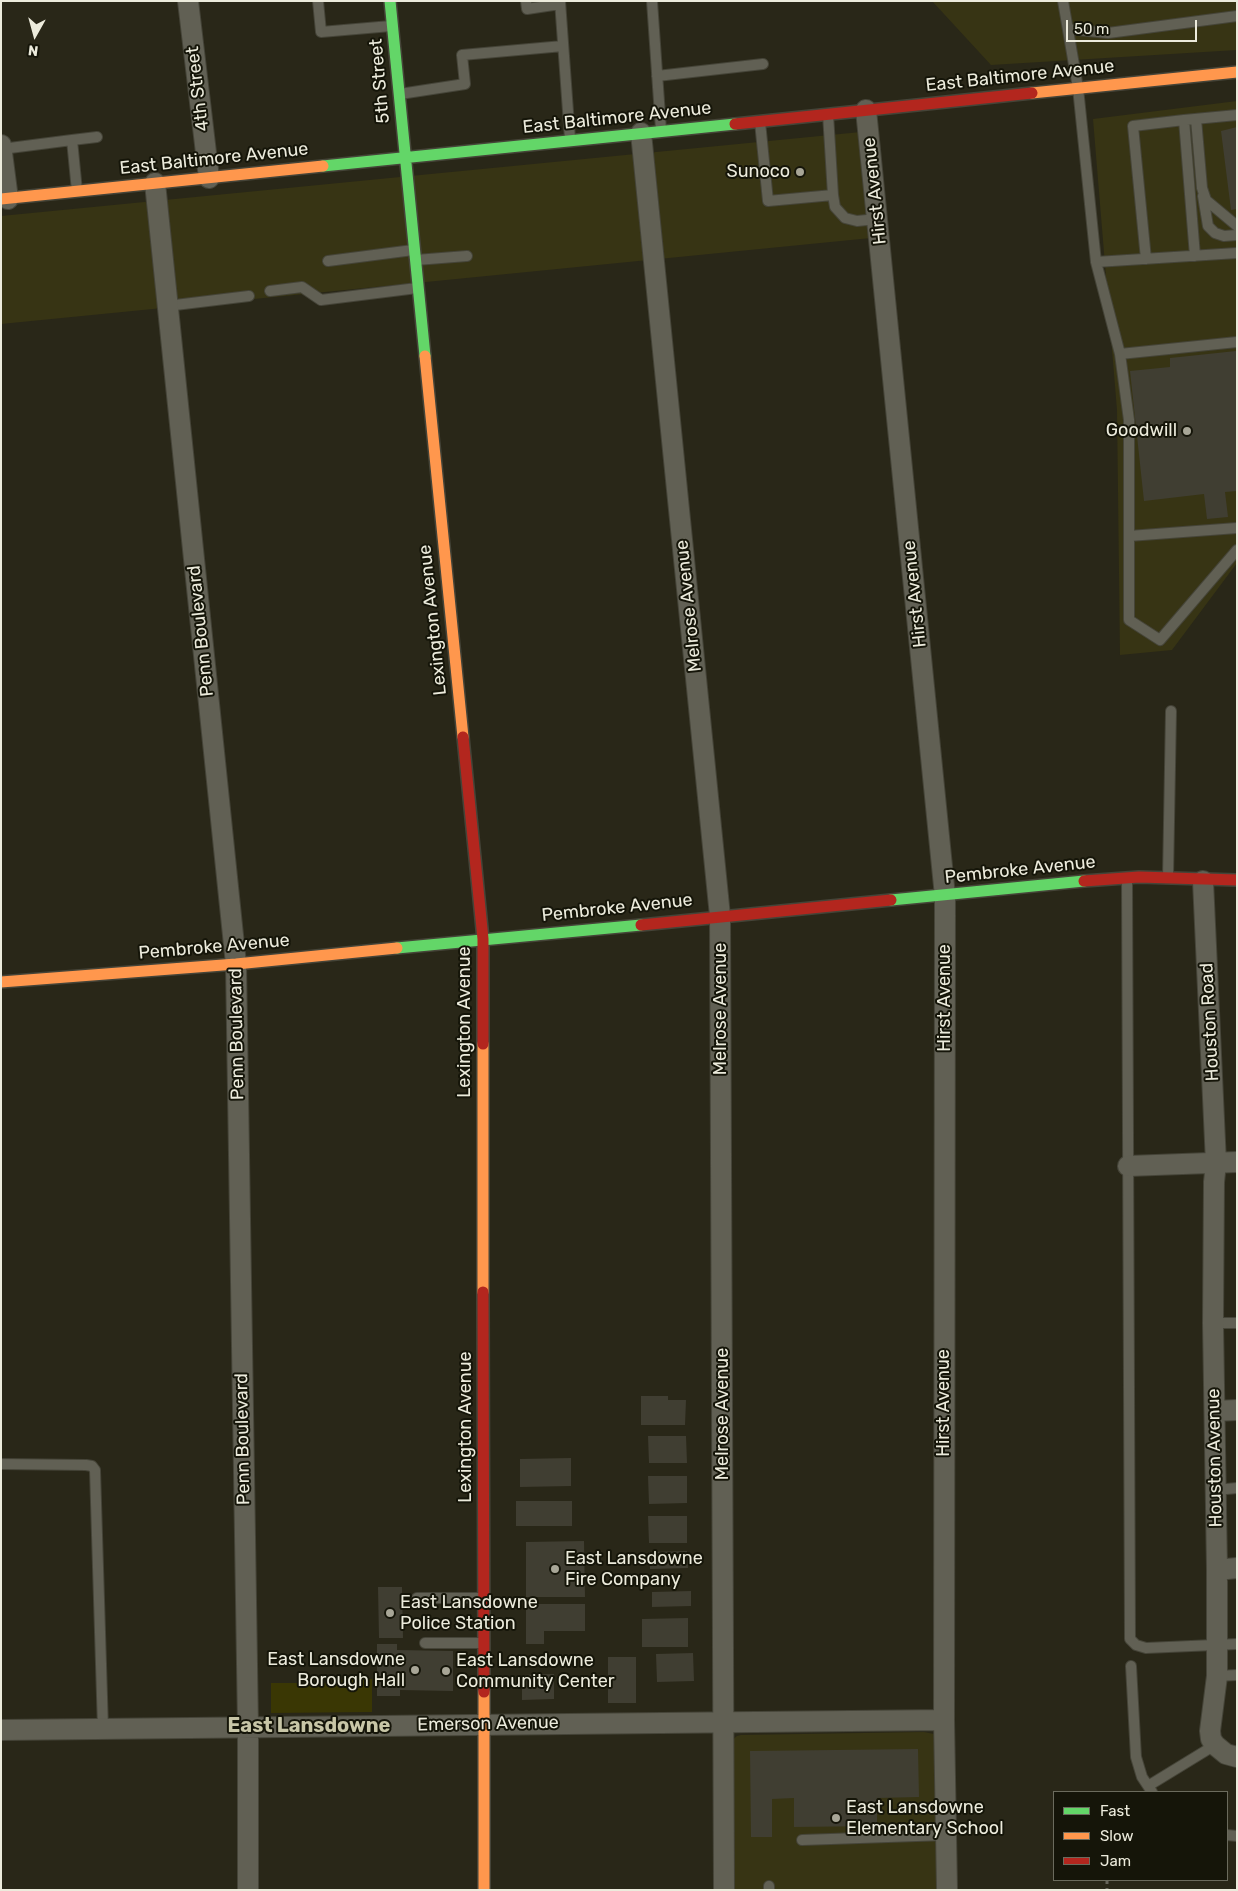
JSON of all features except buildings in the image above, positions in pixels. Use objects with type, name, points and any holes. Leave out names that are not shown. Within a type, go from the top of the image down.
[{"type":"street","name":"4th Street","points":[[188,1],[209,178]]},
{"type":"street","name":"5th Street","points":[[390,1],[405,157]]},
{"type":"street","name":"East Baltimore Avenue","points":[[4,199],[1237,72]]},
{"type":"street","name":"Hirst Avenue","points":[[866,110],[945,896],[944,1720],[947,1890]]},
{"type":"street","name":"Melrose Avenue","points":[[651,132],[720,916],[724,1890]]},
{"type":"street","points":[[1,145],[4,199]]},
{"type":"street","name":"Lexington Avenue","points":[[405,157],[483,939],[484,1890]]},
{"type":"street","name":"Penn Boulevard","points":[[154,183],[236,964],[248,1727],[248,1890]]},
{"type":"street","name":"Pembroke Avenue","points":[[1,982],[236,964],[1127,878],[1203,881],[1237,880]]},
{"type":"street","name":"Houston Road","points":[[1203,881],[1216,1163]]},
{"type":"street","points":[[1128,1166],[1237,1162]]},
{"type":"street","name":"Houston Avenue","points":[[1216,1163],[1214,1182],[1213,1323],[1216,1490],[1227,1569],[1217,1646],[1217,1676],[1210,1720],[1211,1739],[1224,1751]]},
{"type":"street","points":[[1215,1411],[1237,1410]]},
{"type":"street","name":"Emerson Avenue","points":[[1,1730],[944,1720]]},
{"type":"lane","points":[[318,1],[321,32],[393,26]]},
{"type":"lane","points":[[526,1],[527,10],[560,3],[570,140]]},
{"type":"lane","points":[[651,132],[657,76],[652,1]]},
{"type":"lane","points":[[1063,1],[1078,88],[1096,262],[1120,354],[1129,420],[1129,620],[1160,640],[1237,550]]},
{"type":"lane","points":[[1068,29],[1108,33],[1237,16]]},
{"type":"lane","points":[[399,94],[465,84],[462,55],[563,46]]},
{"type":"lane","points":[[657,76],[763,64]]},
{"type":"lane","points":[[828,114],[833,195],[836,207],[846,218],[857,221],[877,219]]},
{"type":"lane","points":[[1146,259],[1132,126],[1237,115]]},
{"type":"lane","points":[[1196,118],[1202,188],[1208,226],[1215,233],[1224,236],[1237,235]]},
{"type":"lane","points":[[1184,120],[1195,256]]},
{"type":"lane","points":[[760,121],[768,201],[833,195]]},
{"type":"lane","points":[[2,149],[97,137]]},
{"type":"lane","points":[[72,140],[77,191]]},
{"type":"lane","points":[[1202,188],[1206,200],[1237,226]]},
{"type":"lane","points":[[1096,262],[1237,253]]},
{"type":"lane","points":[[328,260],[415,255],[467,256]]},
{"type":"lane","points":[[270,291],[302,287],[321,300],[418,288]]},
{"type":"lane","points":[[167,306],[249,296]]},
{"type":"lane","points":[[1120,354],[1237,342]]},
{"type":"lane","points":[[1129,536],[1237,528]]},
{"type":"lane","points":[[1168,879],[1171,711]]},
{"type":"lane","points":[[1127,878],[1130,1639],[1136,1645],[1146,1648],[1237,1644]]},
{"type":"lane","points":[[1213,1323],[1237,1323]]},
{"type":"lane","points":[[1,1464],[86,1465],[92,1466],[95,1470],[102,1729]]},
{"type":"lane","points":[[1216,1490],[1237,1488]]},
{"type":"lane","points":[[417,1598],[484,1598]]},
{"type":"lane","points":[[425,1643],[484,1643]]},
{"type":"lane","points":[[1131,1666],[1136,1757],[1142,1777],[1150,1789],[1224,1751]]},
{"type":"lane","points":[[1217,1676],[1237,1675]]},
{"type":"lane","points":[[802,1840],[946,1835]]},
{"type":"shaded area","points":[[932,1],[1237,1],[1237,50],[991,65]]},
{"type":"shaded area","points":[[1237,101],[1237,563],[1172,650],[1120,655],[1117,410],[1093,119]]},
{"type":"shaded area","points":[[861,132],[871,238],[1,324],[1,216]]},
{"type":"shaded area","points":[[372,1679],[372,1712],[271,1713],[271,1683],[333,1683],[333,1680]]},
{"type":"shaded area","name":"East Lansdowne Elementary School","points":[[924,1732],[934,1734],[939,1738],[942,1890],[731,1890],[732,1740],[741,1735]]},
{"type":"traffic: fast","points":[[390,1],[425,356]]},
{"type":"traffic: fast","points":[[323,166],[735,124]]},
{"type":"traffic: fast","points":[[891,900],[1084,881]]},
{"type":"traffic: fast","points":[[397,948],[641,925]]},
{"type":"traffic: slow","points":[[1032,93],[1237,72]]},
{"type":"traffic: slow","points":[[1,199],[323,166]]},
{"type":"traffic: slow","points":[[425,356],[463,737]]},
{"type":"traffic: slow","points":[[1,982],[236,964],[397,948]]},
{"type":"traffic: slow","points":[[483,1044],[483,1292]]},
{"type":"traffic: slow","points":[[484,1692],[484,1890]]},
{"type":"traffic: jam","points":[[735,124],[1032,93]]},
{"type":"traffic: jam","points":[[463,737],[483,939],[483,1044]]},
{"type":"traffic: jam","points":[[1084,881],[1139,877],[1237,880]]},
{"type":"traffic: jam","points":[[641,925],[891,900]]},
{"type":"traffic: jam","points":[[483,1292],[484,1692]]},
{"type":"place","name":"Sunoco","points":[[800,172]]},
{"type":"place","name":"Goodwill","points":[[1187,431]]},
{"type":"place","name":"East Lansdowne Fire Company","points":[[555,1569]]},
{"type":"place","name":"East Lansdowne Police Station","points":[[390,1613]]},
{"type":"place","name":"East Lansdowne Borough Hall","points":[[415,1670]]},
{"type":"place","name":"East Lansdowne Community Center","points":[[446,1671]]},
{"type":"place","name":"East Lansdowne Elementary School","points":[[836,1818]]},
{"type":"district","name":"East Lansdowne","points":[[309,1726]]}]
